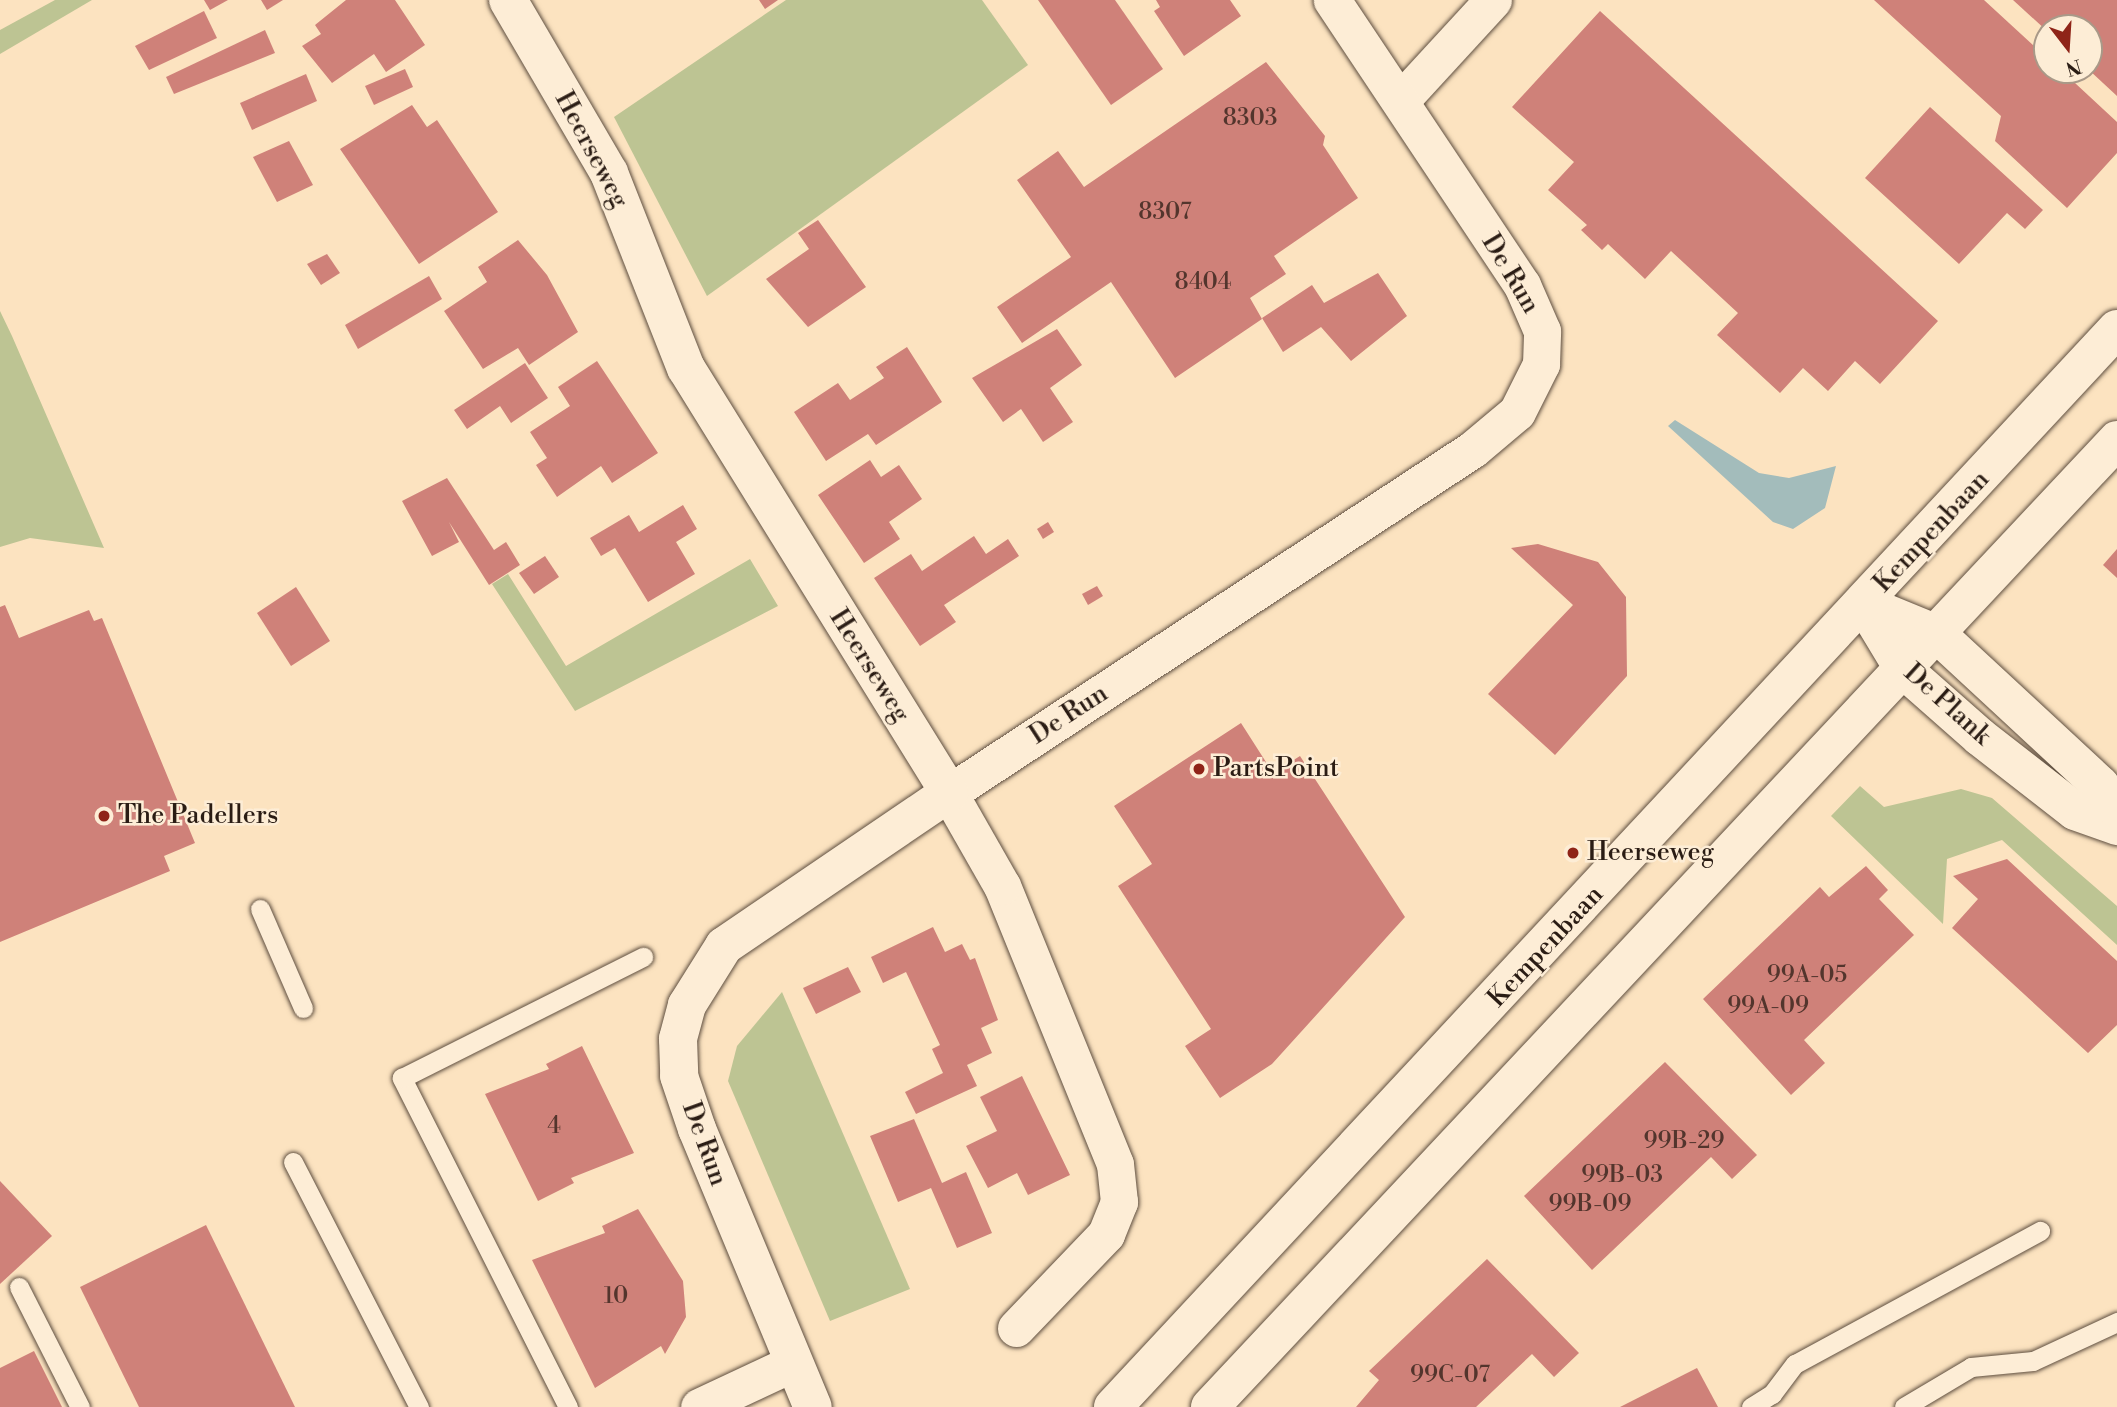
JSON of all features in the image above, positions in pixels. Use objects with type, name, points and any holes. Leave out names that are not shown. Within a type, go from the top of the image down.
[{"type":"main road","name":"Heerseweg","points":[[508,0],[609,173],[686,368],[949,793]]},
{"type":"main road","name":"Kempenbaan","points":[[1113,1407],[1864,604],[2117,329]]},
{"type":"main road","points":[[1210,1407],[2117,440]]},
{"type":"main road","name":"De Plank","points":[[1864,604],[1937,634],[2100,785],[2117,809]]},
{"type":"main road","name":"De Plank","points":[[1864,604],[1904,670],[2075,811],[2117,826]]},
{"type":"main road","name":"De Run","points":[[810,1392],[679,1076],[681,1028],[687,1005],[724,946],[949,793]]},
{"type":"street","name":"De Run","points":[[949,793],[1474,449],[1517,412],[1541,364],[1542,331],[1522,285],[1332,0]]},
{"type":"street","points":[[1401,100],[1493,0]]},
{"type":"street","name":"Heerseweg","points":[[949,793],[1002,886],[1115,1164],[1119,1202],[1107,1234],[1017,1328]]},
{"type":"street","points":[[699,1407],[810,1392]]},
{"type":"lane","points":[[260,908],[303,1008]]},
{"type":"lane","points":[[568,1407],[402,1078],[643,957]]},
{"type":"lane","points":[[293,1162],[419,1407]]},
{"type":"lane","points":[[1751,1407],[1772,1394],[1796,1364],[2040,1231]]},
{"type":"lane","points":[[19,1287],[80,1407]]},
{"type":"lane","points":[[1904,1407],[1970,1367],[2033,1361],[2117,1322]]},
{"type":"green space","points":[[55,0],[92,0],[0,54],[0,30]]},
{"type":"green space","points":[[786,0],[982,0],[1028,65],[707,296],[614,117]]},
{"type":"green space","points":[[0,311],[104,548],[30,538],[0,547]]},
{"type":"green space","points":[[750,559],[778,606],[575,711],[492,584],[508,574],[566,666]]},
{"type":"green space","points":[[1860,786],[1884,807],[1961,789],[1992,798],[2117,906],[2117,945],[2002,840],[1947,859],[1943,924],[1831,816]]},
{"type":"green space","points":[[782,992],[910,1289],[830,1321],[728,1081],[737,1046]]},
{"type":"water","points":[[1675,420],[1759,473],[1789,478],[1836,466],[1825,508],[1793,529],[1773,522],[1668,426]]},
{"type":"building","points":[[204,0],[228,0],[210,10]]},
{"type":"building","points":[[261,0],[283,0],[267,10]]},
{"type":"building","points":[[346,0],[395,0],[425,45],[386,72],[374,54],[332,83],[302,46],[321,34],[315,25]]},
{"type":"building","points":[[759,0],[778,0],[765,9]]},
{"type":"building","points":[[1038,0],[1115,0],[1163,69],[1111,105]]},
{"type":"building","points":[[1156,0],[1230,0],[1241,16],[1184,56],[1154,11],[1160,7]]},
{"type":"building","points":[[1874,0],[1984,0],[2033,45],[2033,84],[2076,84],[2117,122],[2117,153],[2067,208],[1995,141],[2001,116]]},
{"type":"building","points":[[2013,0],[2117,0],[2117,96],[2103,83],[2103,14],[2033,14],[2033,18]]},
{"type":"building","points":[[204,11],[217,38],[149,70],[135,46]]},
{"type":"building","points":[[1600,11],[1938,321],[1880,384],[1855,361],[1828,391],[1803,368],[1780,393],[1717,335],[1738,313],[1671,251],[1645,279],[1608,244],[1602,250],[1581,230],[1587,225],[1548,190],[1574,162],[1512,107]]},
{"type":"building","points":[[265,30],[275,53],[174,94],[166,77]]},
{"type":"building","points":[[1266,62],[1325,136],[1323,145],[1358,198],[1274,256],[1286,274],[1250,298],[1262,319],[1175,378],[1111,282],[1022,343],[997,307],[1071,257],[1017,180],[1058,151],[1084,187]]},
{"type":"building","points":[[405,69],[413,87],[374,105],[365,86]]},
{"type":"building","points":[[306,74],[317,101],[252,130],[240,103]]},
{"type":"building","points":[[412,105],[427,127],[437,120],[498,212],[419,264],[340,149]]},
{"type":"building","points":[[1930,107],[2043,210],[2025,229],[2007,213],[1959,264],[1865,178]]},
{"type":"building","points":[[289,141],[313,185],[277,202],[253,157]]},
{"type":"building","points":[[818,220],[866,287],[808,327],[766,279],[809,249],[798,233]]},
{"type":"building","points":[[518,240],[547,275],[578,332],[529,365],[518,348],[483,369],[444,311],[487,282],[478,267]]},
{"type":"building","points":[[327,254],[340,273],[321,285],[307,264]]},
{"type":"building","points":[[1378,273],[1407,316],[1351,361],[1321,327],[1283,352],[1262,318],[1312,285],[1324,303]]},
{"type":"building","points":[[429,276],[442,299],[358,349],[345,325]]},
{"type":"building","points":[[1057,329],[1082,365],[1050,388],[1073,422],[1043,442],[1021,409],[1003,422],[972,378]]},
{"type":"building","points":[[907,347],[942,402],[876,445],[868,434],[826,461],[794,412],[838,383],[850,400],[884,378],[876,367]]},
{"type":"building","points":[[597,361],[658,453],[612,483],[601,466],[557,497],[536,465],[547,458],[530,432],[570,406],[558,387]]},
{"type":"building","points":[[525,363],[548,398],[511,423],[500,406],[467,429],[454,410]]},
{"type":"building","points":[[870,460],[881,477],[899,465],[922,499],[889,522],[900,539],[864,563],[818,495]]},
{"type":"building","points":[[447,478],[494,550],[506,542],[520,565],[489,585],[449,522],[459,542],[432,556],[402,501]]},
{"type":"building","points":[[683,505],[697,529],[676,542],[695,574],[648,602],[615,548],[601,556],[590,538],[629,515],[639,532]]},
{"type":"building","points":[[1048,522],[1054,532],[1043,539],[1037,529]]},
{"type":"building","points":[[974,536],[986,554],[1008,539],[1019,556],[944,605],[956,622],[920,646],[874,578],[911,554],[922,571]]},
{"type":"building","points":[[1538,544],[1598,562],[1626,597],[1627,676],[1555,755],[1488,694],[1573,605],[1511,548]]},
{"type":"building","points":[[2117,549],[2117,578],[2103,565]]},
{"type":"building","points":[[545,556],[559,577],[534,594],[519,573]]},
{"type":"building","points":[[1097,586],[1103,596],[1088,605],[1082,594]]},
{"type":"building","points":[[296,587],[330,641],[291,666],[257,613]]},
{"type":"building","points":[[5,605],[19,638],[89,610],[94,621],[102,618],[195,843],[164,856],[170,871],[0,942],[0,607]]},
{"type":"building","points":[[1241,723],[1273,773],[1300,756],[1405,917],[1272,1064],[1220,1098],[1185,1046],[1211,1029],[1118,886],[1152,864],[1114,806]]},
{"type":"building","points":[[2007,859],[2117,961],[2117,1025],[2088,1053],[1952,928],[1978,899],[1953,876]]},
{"type":"building","points":[[1866,866],[1888,890],[1879,899],[1914,935],[1804,1040],[1825,1063],[1791,1095],[1703,999],[1820,887],[1829,897]]},
{"type":"building","points":[[933,927],[945,952],[962,944],[970,960],[975,958],[998,1020],[981,1028],[992,1053],[967,1065],[977,1086],[916,1114],[905,1092],[943,1073],[932,1049],[940,1045],[906,972],[883,983],[871,957]]},
{"type":"building","points":[[848,967],[861,992],[816,1014],[803,988]]},
{"type":"building","points":[[582,1046],[634,1153],[571,1178],[574,1183],[538,1201],[485,1094],[549,1069],[546,1064]]},
{"type":"building","points":[[1665,1062],[1757,1155],[1732,1179],[1711,1157],[1592,1270],[1524,1196]]},
{"type":"building","points":[[1022,1076],[1070,1175],[1028,1195],[1017,1173],[988,1188],[966,1146],[997,1131],[980,1097]]},
{"type":"building","points":[[914,1119],[942,1183],[966,1172],[992,1233],[957,1248],[931,1188],[898,1202],[870,1136]]},
{"type":"building","points":[[0,1181],[52,1236],[0,1284]]},
{"type":"building","points":[[638,1209],[683,1281],[686,1317],[665,1354],[661,1346],[595,1388],[532,1260],[605,1233],[602,1226]]},
{"type":"building","points":[[206,1225],[295,1407],[139,1407],[80,1287]]},
{"type":"building","points":[[1487,1259],[1579,1353],[1554,1377],[1532,1354],[1476,1407],[1356,1407],[1379,1380],[1369,1371]]},
{"type":"building","points":[[34,1351],[62,1407],[0,1407],[0,1368]]},
{"type":"building","points":[[1697,1368],[1718,1407],[1620,1407]]},
{"type":"place","name":"PartsPoint","points":[[1199,769]]},
{"type":"place","name":"The Padellers","points":[[104,816]]},
{"type":"place","name":"Heerseweg","points":[[1573,853]]}]
